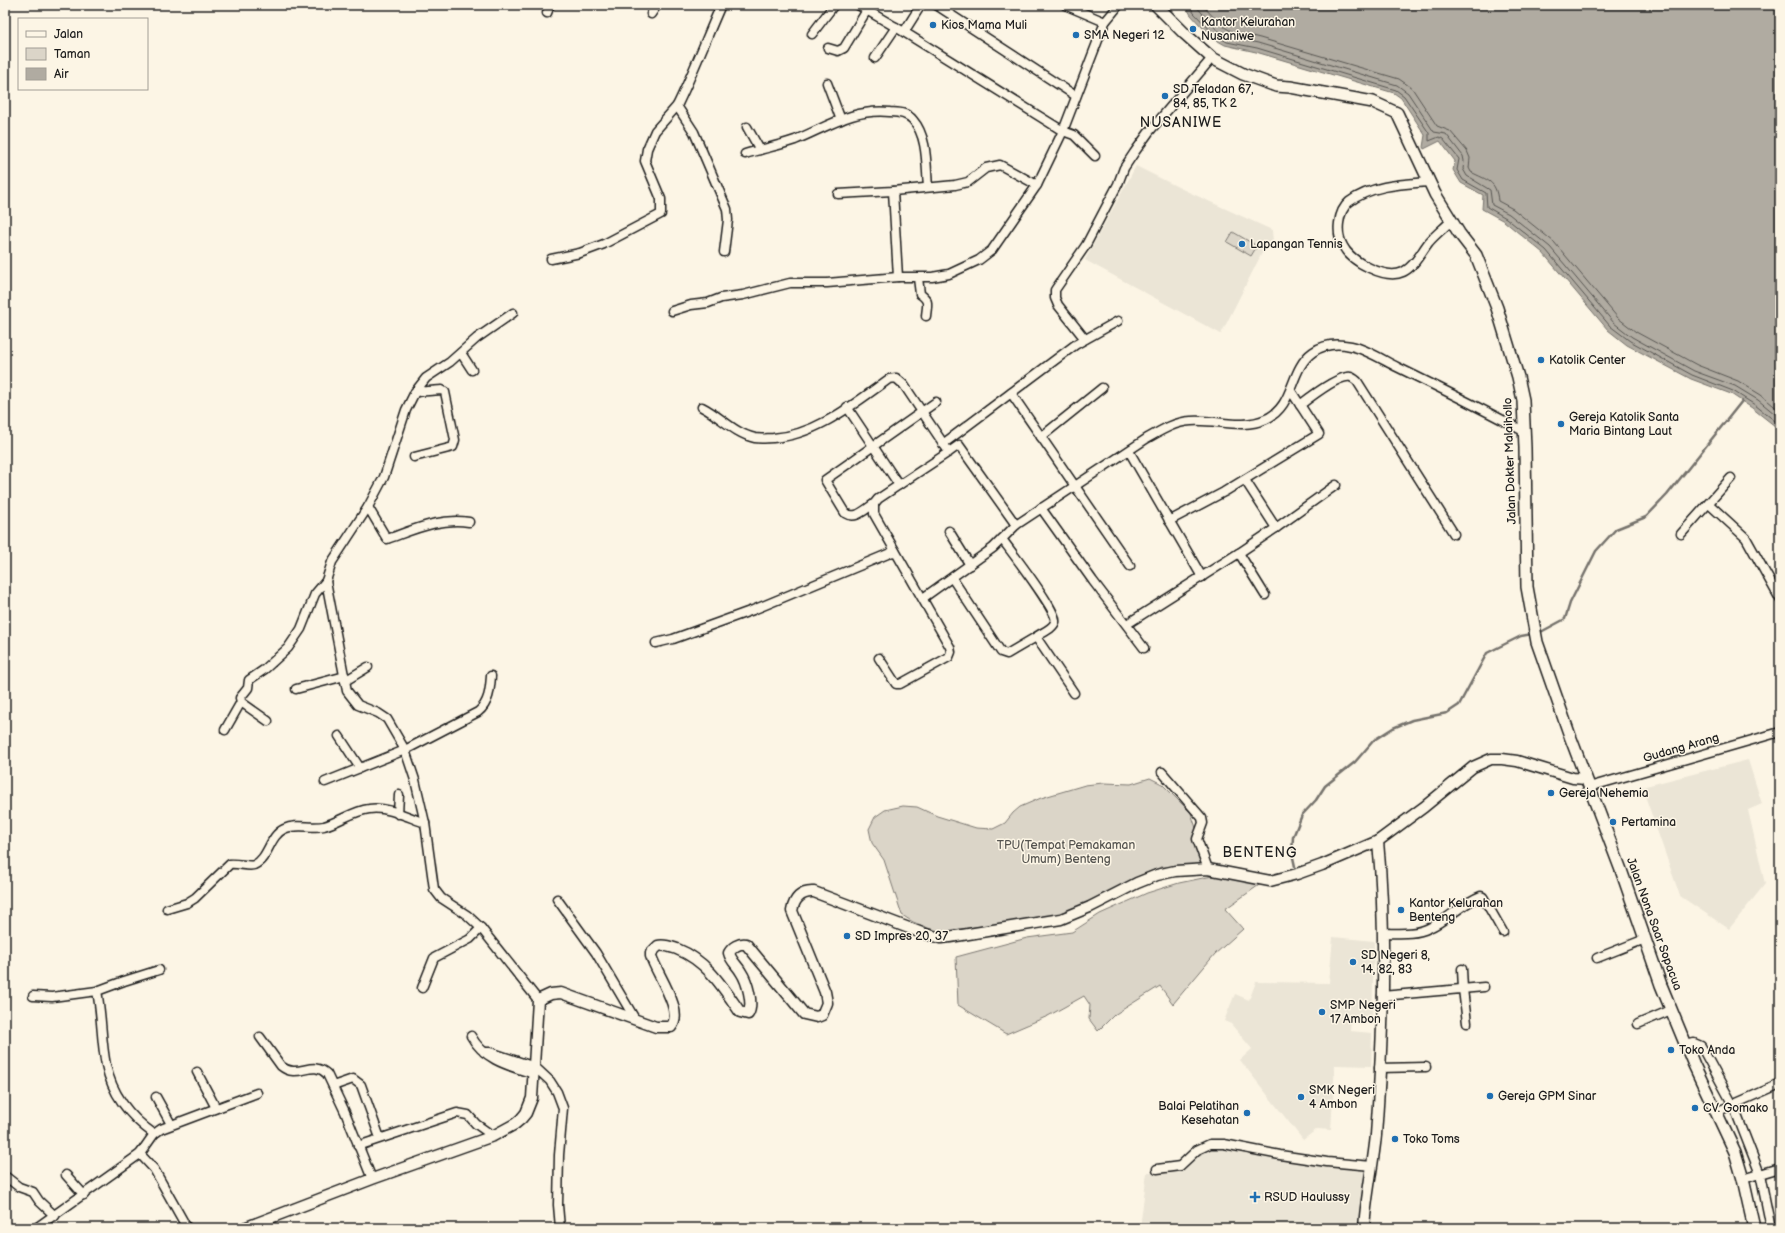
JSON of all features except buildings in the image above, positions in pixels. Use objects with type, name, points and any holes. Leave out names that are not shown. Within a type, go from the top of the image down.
[{"type":"main road","name":"Jalan Dokter Malaihollo","points":[[1156,5],[1212,58],[1243,74],[1276,86],[1290,87],[1373,102],[1397,113],[1428,182],[1451,221],[1476,255],[1497,308],[1518,377],[1525,432],[1527,575],[1533,627]]},
{"type":"main road","name":"Jalan Nona Saar Sopacua","points":[[1533,627],[1537,642],[1671,1010],[1731,1143],[1743,1179],[1754,1228]]},
{"type":"street","points":[[651,14],[657,5]]},
{"type":"street","points":[[551,258],[580,253],[604,244],[661,214],[661,199],[646,161],[647,149],[655,131],[677,106],[688,86],[702,47],[721,5]]},
{"type":"street","points":[[812,34],[834,5]]},
{"type":"street","points":[[858,5],[1063,131],[1074,135],[1095,156]]},
{"type":"street","points":[[904,32],[921,5]]},
{"type":"street","points":[[936,5],[1076,96]]},
{"type":"street","points":[[1065,5],[1105,22]]},
{"type":"street","points":[[672,311],[691,305],[708,303],[721,298],[743,296],[790,283],[827,283],[898,277],[918,278],[941,276],[987,255],[1000,240],[1037,185],[1063,131],[1105,22],[1119,5]]},
{"type":"street","points":[[828,48],[838,51],[844,48],[867,10]]},
{"type":"street","points":[[875,58],[896,27]]},
{"type":"street","points":[[1085,339],[1058,305],[1054,298],[1054,290],[1086,245],[1118,184],[1124,168],[1134,153],[1154,126],[1212,58]]},
{"type":"street","points":[[827,83],[841,120]]},
{"type":"street","points":[[677,106],[694,132],[727,209],[728,220],[724,252]]},
{"type":"street","points":[[745,154],[795,139],[861,112],[880,110],[905,114],[912,118],[922,136],[928,187]]},
{"type":"street","points":[[747,126],[760,150]]},
{"type":"street","points":[[838,194],[893,192],[962,184],[968,182],[986,168],[1000,165],[1037,185]]},
{"type":"street","points":[[1428,182],[1390,186],[1378,189],[1349,202],[1344,206],[1339,219],[1338,229],[1343,246],[1354,259],[1373,269],[1389,274],[1402,272],[1414,263],[1436,234],[1451,221]]},
{"type":"street","points":[[893,192],[898,277]]},
{"type":"street","points":[[918,278],[920,294],[925,297],[927,302],[926,316]]},
{"type":"street","points":[[225,730],[241,702],[240,698],[248,688],[248,680],[280,656],[295,638],[315,594],[326,581],[336,553],[368,507],[384,477],[406,410],[415,392],[426,378],[450,362],[477,338],[514,314]]},
{"type":"street","points":[[943,444],[1085,339],[1118,321]]},
{"type":"street","points":[[923,598],[970,565],[1002,539],[1016,525],[1153,435],[1181,422],[1192,421],[1255,424],[1271,417],[1291,391],[1300,365],[1312,352],[1320,347],[1330,344],[1352,346],[1416,376],[1525,432]]},
{"type":"street","points":[[460,353],[472,370]]},
{"type":"street","points":[[1300,405],[1331,383],[1346,377],[1351,377],[1357,380],[1454,534]]},
{"type":"street","points":[[702,407],[737,430],[755,438],[804,432],[825,422],[889,379],[896,378],[904,385],[948,452]]},
{"type":"street","points":[[1041,437],[1102,388]]},
{"type":"street","points":[[414,457],[449,449],[453,447],[456,440],[445,392],[442,390],[415,392]]},
{"type":"street","points":[[1169,521],[1246,480],[1319,434],[1291,391]]},
{"type":"street","points":[[1011,393],[1130,566]]},
{"type":"street","points":[[936,402],[825,480],[845,513],[850,516],[856,516],[874,504],[878,499],[959,445]]},
{"type":"street","points":[[847,407],[899,485]]},
{"type":"street","points":[[953,436],[1016,525]]},
{"type":"street","points":[[1129,451],[1202,577]]},
{"type":"street","points":[[1681,534],[1731,478]]},
{"type":"street","points":[[1246,480],[1276,528]]},
{"type":"street","points":[[1127,624],[1239,553],[1336,485]]},
{"type":"street","points":[[874,504],[874,514],[923,598],[950,647],[951,652],[949,657],[900,684],[896,684],[879,658]]},
{"type":"street","points":[[1708,504],[1746,538],[1780,599]]},
{"type":"street","points":[[368,507],[387,540],[411,530],[438,523],[457,520],[469,522]]},
{"type":"street","points":[[1041,508],[1093,581],[1144,648]]},
{"type":"street","points":[[949,531],[970,565]]},
{"type":"street","points":[[952,578],[1003,654],[1008,653],[1036,637],[1053,625],[1056,621],[1056,617],[1048,603],[1002,539]]},
{"type":"street","points":[[656,643],[673,639],[753,610],[895,551]]},
{"type":"street","points":[[1239,553],[1265,595]]},
{"type":"street","points":[[244,1228],[372,1179],[493,1136],[515,1124],[526,1113],[532,1098],[536,1071],[538,1000],[481,928],[441,898],[434,889],[425,823],[415,780],[405,750],[387,718],[378,713],[362,708],[353,701],[347,691],[326,581]]},
{"type":"street","points":[[1036,637],[1074,693]]},
{"type":"street","points":[[296,689],[345,678],[368,667]]},
{"type":"street","points":[[325,782],[405,750],[482,708],[488,698],[491,676]]},
{"type":"street","points":[[241,702],[268,721]]},
{"type":"street","name":"Gudang Arang","points":[[1588,783],[1780,732]]},
{"type":"street","points":[[339,736],[360,768]]},
{"type":"street","points":[[538,1000],[556,993],[567,994],[607,1010],[656,1026],[667,1028],[671,1027],[674,1024],[674,1007],[651,956],[651,953],[661,945],[683,951],[704,964],[721,983],[740,1012],[748,1014],[751,1006],[746,983],[741,971],[729,954],[730,950],[738,945],[746,944],[804,1014],[817,1017],[822,1015],[827,1003],[825,992],[792,911],[796,900],[806,892],[814,892],[922,933],[946,938],[1061,919],[1090,907],[1131,885],[1157,875],[1186,869],[1208,869],[1261,880],[1277,880],[1322,865],[1378,841],[1424,807],[1473,766],[1491,759],[1517,761],[1588,783]]},
{"type":"street","points":[[1162,772],[1202,818],[1203,823],[1197,839],[1208,869]]},
{"type":"street","points":[[398,814],[399,795]]},
{"type":"street","points":[[167,909],[187,903],[195,898],[230,864],[237,863],[250,866],[256,863],[266,851],[274,835],[284,828],[323,826],[370,809],[380,809],[425,823]]},
{"type":"street","points":[[1364,1228],[1368,1186],[1376,1135],[1382,996],[1382,884],[1378,841]]},
{"type":"street","points":[[1383,933],[1417,932],[1429,929],[1470,901],[1481,896],[1503,932]]},
{"type":"street","points":[[557,899],[596,953],[635,1019]]},
{"type":"street","points":[[422,988],[434,958],[470,939],[481,928]]},
{"type":"street","points":[[1597,958],[1645,939]]},
{"type":"street","points":[[1462,969],[1467,1023]]},
{"type":"street","points":[[33,996],[63,996],[97,991],[159,970]]},
{"type":"street","points":[[1382,996],[1484,987]]},
{"type":"street","points":[[97,991],[100,1005],[106,1064],[109,1075],[124,1106],[138,1123],[154,1134]]},
{"type":"street","points":[[1638,1024],[1671,1010]]},
{"type":"street","points":[[471,1036],[474,1042],[484,1052],[490,1052],[536,1071],[550,1081],[557,1092],[562,1108],[559,1155],[558,1218],[560,1228]]},
{"type":"street","points":[[260,1037],[285,1070],[292,1072],[322,1069],[327,1074],[372,1179]]},
{"type":"street","points":[[1686,1045],[1694,1043],[1701,1046],[1733,1105],[1760,1174],[1771,1228]]},
{"type":"street","points":[[1379,1068],[1426,1067]]},
{"type":"street","points":[[197,1072],[216,1108]]},
{"type":"street","points":[[333,1086],[353,1079],[361,1085],[380,1138]]},
{"type":"street","points":[[1716,1112],[1780,1084]]},
{"type":"street","points":[[36,1228],[55,1216],[140,1154],[154,1134],[171,1124],[257,1093]]},
{"type":"street","points":[[156,1097],[171,1124]]},
{"type":"street","points":[[358,1146],[457,1113],[468,1116],[476,1124],[493,1136]]},
{"type":"street","points":[[1157,1169],[1180,1166],[1197,1150],[1210,1144],[1224,1144],[1280,1155],[1372,1166]]},
{"type":"street","points":[[140,1154],[154,1169],[187,1228]]},
{"type":"street","points":[[1743,1179],[1780,1168]]},
{"type":"street","points":[[66,1175],[84,1195]]},
{"type":"street","points":[[5,1176],[19,1187],[33,1192],[39,1201],[55,1216]]},
{"type":"street","points":[[553,1228],[558,1218]]},
{"type":"shaded area","points":[[1136,166],[1182,189],[1272,230],[1273,242],[1264,249],[1221,334],[1085,260]]},
{"type":"shaded area","points":[[1748,760],[1762,804],[1748,810],[1765,884],[1729,929],[1680,896],[1642,787]]},
{"type":"shaded area","name":"SMK Negeri 4 Ambon","points":[[1333,937],[1374,941],[1372,1021],[1351,1019],[1350,1031],[1372,1033],[1371,1066],[1335,1065],[1331,1130],[1317,1129],[1303,1140],[1240,1060],[1252,1049],[1231,1024],[1224,1021],[1235,994],[1249,1000],[1256,982],[1329,983]]},
{"type":"shaded area","name":"RSUD Haulussy","points":[[1217,1145],[1240,1151],[1367,1171],[1362,1228],[1140,1228],[1147,1172],[1184,1171],[1198,1153]]},
{"type":"green space","name":"Lapangan Tennis","points":[[1233,232],[1257,246],[1251,256],[1227,242]]},
{"type":"green space","name":"TPU(Tempat Pemakaman Umum) Benteng","points":[[1150,778],[1162,784],[1191,813],[1208,864],[1192,867],[1161,867],[1135,878],[1092,905],[1058,916],[938,932],[913,922],[902,915],[884,860],[872,843],[869,829],[875,817],[885,810],[903,806],[917,807],[937,816],[976,828],[993,829],[1005,823],[1020,807],[1041,798],[1085,785],[1103,783],[1131,784]]},
{"type":"green space","points":[[1222,874],[1262,883],[1225,909],[1243,929],[1215,954],[1173,1004],[1160,986],[1114,1015],[1098,1031],[1089,1019],[1090,1005],[1084,996],[1048,1016],[1006,1034],[958,1005],[956,957],[1027,938],[1072,932],[1100,914],[1147,893],[1179,883]]},
{"type":"water","points":[[1185,5],[1780,5],[1780,430],[1731,394],[1691,379],[1627,345],[1608,330],[1543,253],[1504,221],[1482,209],[1483,195],[1461,183],[1453,170],[1455,161],[1440,141],[1424,149],[1425,135],[1401,98],[1394,93],[1256,52],[1225,45],[1211,37],[1191,15]]},
{"type":"waterway","points":[[1539,633],[1565,619],[1570,603],[1596,551],[1616,529],[1646,517],[1667,495],[1742,401]]},
{"type":"waterway","points":[[1296,871],[1292,853],[1293,837],[1302,815],[1316,800],[1325,786],[1355,762],[1374,740],[1393,728],[1412,720],[1447,713],[1459,705],[1487,653],[1521,636],[1532,634]]},
{"type":"place","name":"Kios Mama Muli","points":[[933,25]]},
{"type":"place","name":"Kantor Kelurahan Nusaniwe","points":[[1193,29]]},
{"type":"place","name":"SMA Negeri 12","points":[[1076,35]]},
{"type":"place","name":"SD Teladan 67, 84, 85, TK 2","points":[[1165,96]]},
{"type":"place","name":"Lapangan Tennis","points":[[1242,244]]},
{"type":"place","name":"Katolik Center","points":[[1541,360]]},
{"type":"place","name":"Gereja Katolik Santa Maria Bintang Laut","points":[[1561,424]]},
{"type":"place","name":"Gereja Nehemia","points":[[1551,793]]},
{"type":"place","name":"Pertamina","points":[[1613,822]]},
{"type":"place","name":"Kantor Kelurahan Benteng","points":[[1401,910]]},
{"type":"place","name":"SD Impres 20, 37","points":[[847,936]]},
{"type":"place","name":"SD Negeri 8, 14, 82, 83","points":[[1353,962]]},
{"type":"place","name":"SMP Negeri 17 Ambon","points":[[1322,1012]]},
{"type":"place","name":"Toko Anda","points":[[1671,1050]]},
{"type":"place","name":"Gereja GPM Sinar","points":[[1490,1096]]},
{"type":"place","name":"SMK Negeri 4 Ambon","points":[[1301,1097]]},
{"type":"place","name":"CV. Gomako","points":[[1695,1108]]},
{"type":"place","name":"Balai Pelatihan Kesehatan","points":[[1247,1113]]},
{"type":"place","name":"Toko Toms","points":[[1395,1139]]},
{"type":"place","name":"RSUD Haulussy","points":[[1255,1197]]},
{"type":"district","name":"NUSANIWE","points":[[1181,122]]},
{"type":"district","name":"BENTENG","points":[[1260,852]]}]
